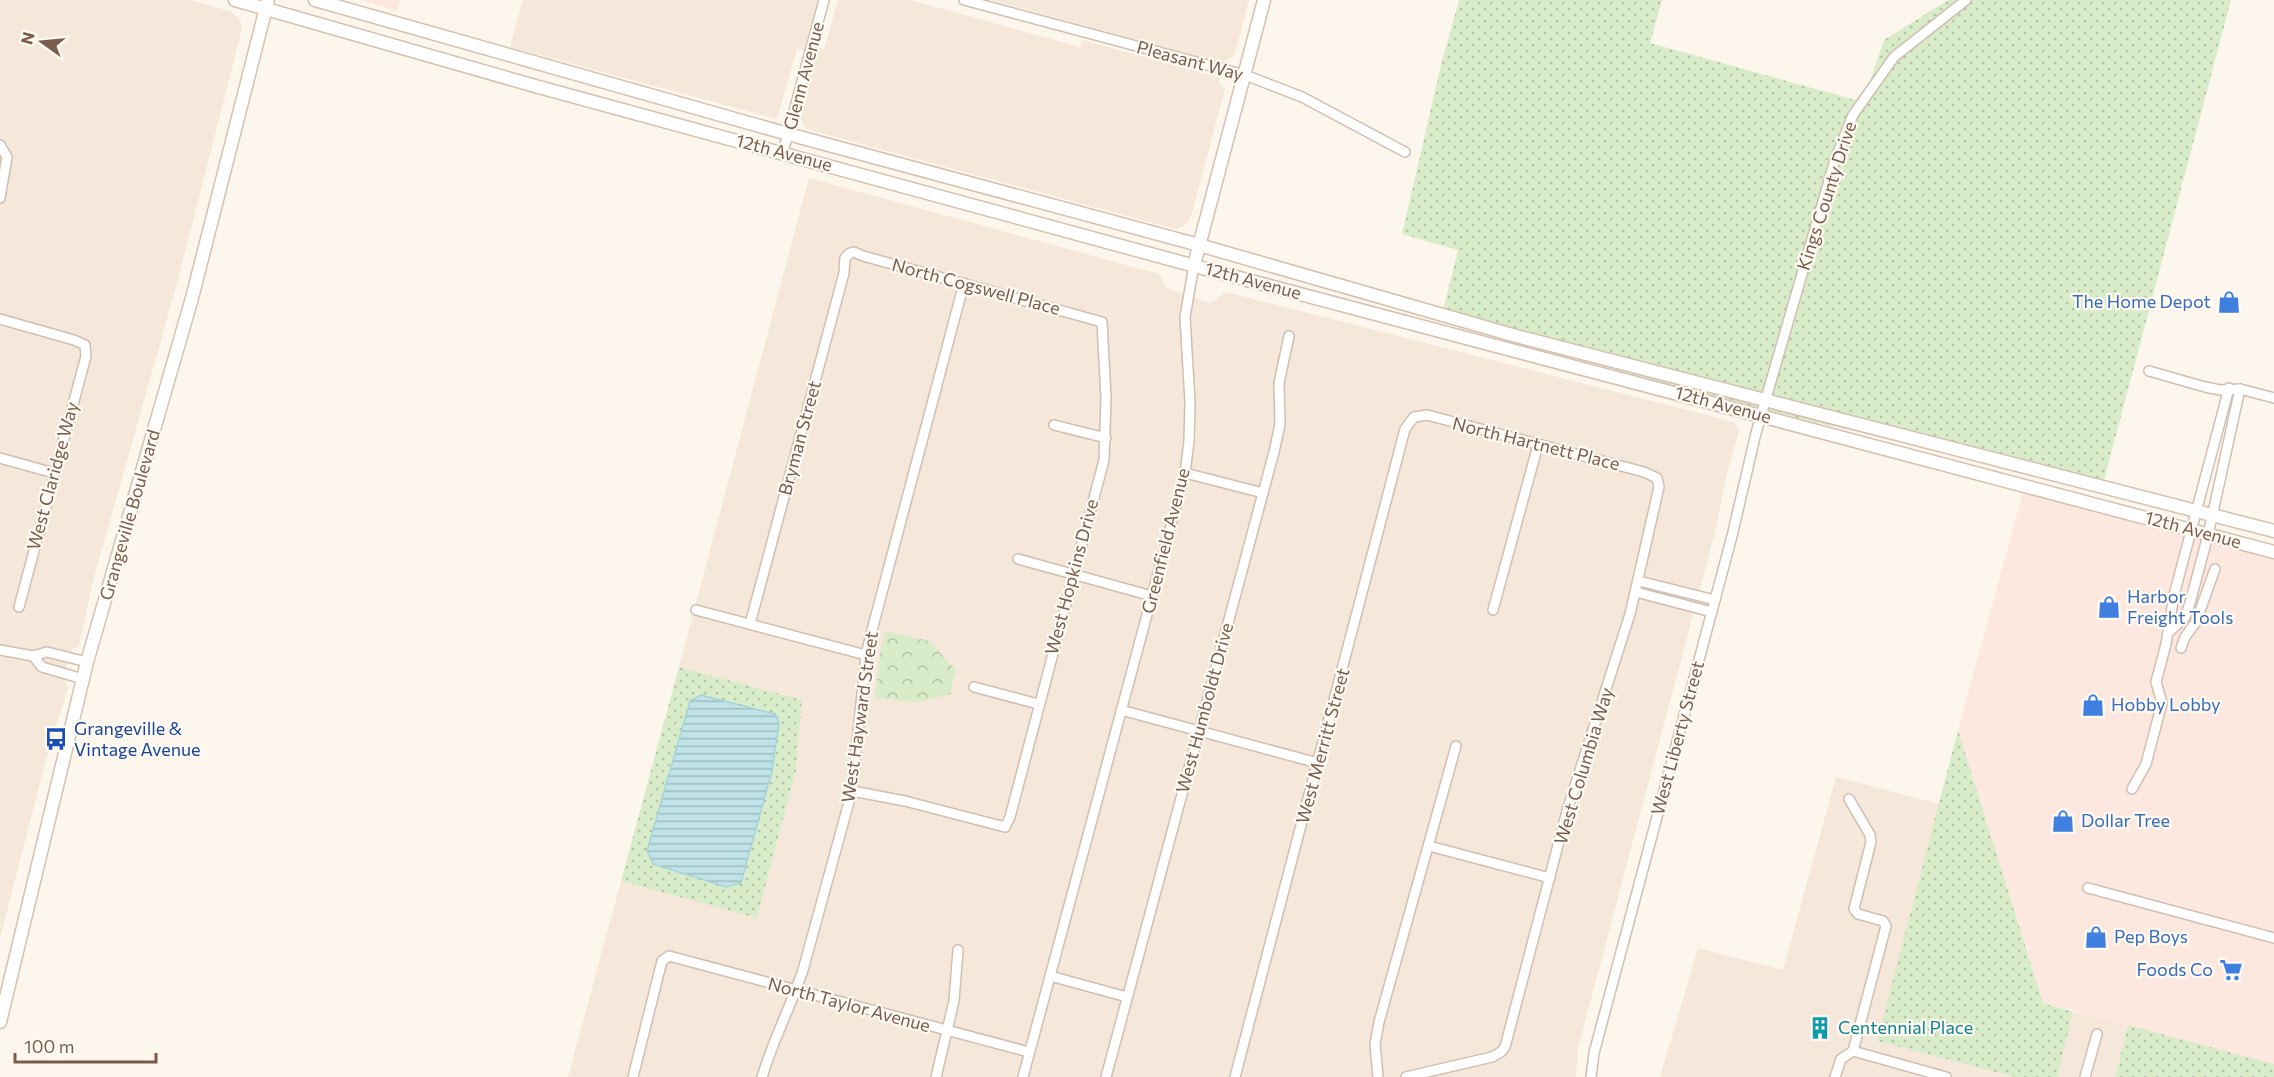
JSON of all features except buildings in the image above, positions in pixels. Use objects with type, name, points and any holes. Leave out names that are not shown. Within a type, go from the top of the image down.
[{"type":"main road","name":"12th Avenue","points":[[235,0],[270,3],[535,86],[1194,265],[2274,552]]},
{"type":"main road","name":"12th Avenue","points":[[315,0],[788,134],[1199,245],[1516,336],[1765,398],[2274,531]]},
{"type":"main road","name":"Greenfield Avenue","points":[[1194,265],[1264,0]]},
{"type":"main road","name":"Grangeville Boulevard","points":[[0,1022],[87,662],[192,298],[270,3]]},
{"type":"main road","points":[[2036,488],[2045,484],[2057,484],[2102,495],[2112,490]]},
{"type":"street","name":"Glenn Avenue","points":[[783,152],[824,0]]},
{"type":"street","name":"Pleasant Way","points":[[964,0],[1245,75],[1302,97],[1405,152]]},
{"type":"street","name":"Kings County Drive","points":[[1765,398],[1821,201],[1834,160],[1853,115],[1894,57],[1966,0]]},
{"type":"street","points":[[0,145],[8,157],[0,198]]},
{"type":"street","name":"North Cogswell Place","points":[[849,252],[1102,322]]},
{"type":"street","name":"Bryman Street","points":[[750,624],[844,273],[845,258],[849,252]]},
{"type":"street","name":"Greenfield Avenue","points":[[1023,1077],[1185,473],[1190,441],[1191,402],[1185,317],[1194,265]]},
{"type":"street","name":"West Hayward Street","points":[[762,1077],[771,1047],[796,991],[852,791],[866,655],[964,283]]},
{"type":"street","name":"West Claridge Way","points":[[0,319],[74,340],[85,345],[86,356],[19,607]]},
{"type":"street","name":"West Hopkins Drive","points":[[852,791],[904,801],[1005,827],[1010,817],[1104,460],[1106,438],[1102,322]]},
{"type":"street","name":"West Humboldt Drive","points":[[1106,1077],[1263,493],[1280,424],[1279,383],[1289,336]]},
{"type":"street","points":[[2149,371],[2205,387],[2220,390],[2240,389],[2274,398]]},
{"type":"street","points":[[2132,789],[2146,764],[2162,703],[2156,682],[2169,633],[2174,595],[2229,388]]},
{"type":"street","points":[[2169,633],[2185,617],[2208,535],[2240,389]]},
{"type":"street","name":"West Liberty Street","points":[[1591,1077],[1594,1053],[1712,612],[1765,398]]},
{"type":"street","name":"North Hartnett Place","points":[[1414,417],[1427,415],[1644,472],[1657,478]]},
{"type":"street","name":"West Merritt Street","points":[[1235,1077],[1406,429],[1414,417]]},
{"type":"street","points":[[1054,425],[1106,438]]},
{"type":"street","points":[[1493,610],[1538,445]]},
{"type":"street","points":[[0,458],[54,473]]},
{"type":"street","points":[[1185,473],[1263,493]]},
{"type":"street","name":"West Columbia Way","points":[[1406,1077],[1492,1057],[1501,1052],[1508,1038],[1568,811],[1616,665],[1639,581],[1657,497],[1657,478]]},
{"type":"street","points":[[1018,559],[1152,596]]},
{"type":"street","points":[[2181,648],[2185,637],[2196,622],[2215,569]]},
{"type":"street","points":[[1639,581],[1715,600]]},
{"type":"street","points":[[1636,592],[1712,612]]},
{"type":"street","points":[[696,610],[866,655]]},
{"type":"street","points":[[0,650],[33,656],[47,652],[87,662]]},
{"type":"street","points":[[33,656],[42,667],[83,679]]},
{"type":"street","points":[[974,687],[1038,704]]},
{"type":"street","points":[[1121,710],[1318,763]]},
{"type":"street","points":[[1378,1077],[1375,1044],[1379,1022],[1456,746]]},
{"type":"street","points":[[1835,1077],[1841,1059],[1853,1051],[1886,926],[1883,921],[1858,914],[1854,909],[1871,842],[1870,835],[1849,799]]},
{"type":"street","points":[[1429,846],[1550,878]]},
{"type":"street","points":[[2088,888],[2274,938]]},
{"type":"street","points":[[936,1077],[958,974],[958,950]]},
{"type":"street","name":"North Taylor Avenue","points":[[633,1077],[662,961],[669,956],[1029,1052]]},
{"type":"street","points":[[1050,976],[1127,997]]},
{"type":"street","points":[[2085,1077],[2097,1034]]},
{"type":"street","points":[[1853,1051],[1946,1077]]},
{"type":"shaded area","points":[[0,0],[190,0],[230,11],[240,19],[242,29],[176,287],[93,581],[79,646],[73,649],[67,665],[65,682],[68,688],[46,760],[0,938]]},
{"type":"shaded area","points":[[359,0],[400,0],[397,11]]},
{"type":"shaded area","points":[[523,0],[818,0],[804,50],[797,49],[777,119],[510,47]]},
{"type":"shaded area","points":[[838,0],[911,0],[1080,47],[1082,40],[1220,78],[1219,82],[1225,89],[1190,220],[1182,227],[1175,229],[806,129],[799,120],[818,48],[824,49]]},
{"type":"shaded area","points":[[991,0],[1249,0],[1234,56],[1226,60],[1226,64]]},
{"type":"shaded area","points":[[809,178],[1159,274],[1167,288],[1210,303],[1226,292],[1734,422],[1739,431],[1728,469],[1715,532],[1578,1048],[1576,1077],[568,1077],[621,881],[757,917],[796,770],[802,701],[679,667]]},
{"type":"shaded area","points":[[2025,485],[2274,552],[2274,1064],[2043,1003],[1958,730]]},
{"type":"shaded area","points":[[1836,777],[1940,804],[1877,1041],[2015,1077],[1660,1077],[1698,948],[1783,970]]},
{"type":"shaded area","points":[[2073,1012],[2128,1025],[2115,1077],[2057,1077]]},
{"type":"green space","points":[[1459,0],[1662,0],[1650,43],[1863,102],[1884,40],[1948,0],[2231,0],[2103,484],[1757,410],[1441,319],[1458,250],[1402,234],[1441,65]]},
{"type":"green space","points":[[885,631],[929,641],[957,671],[952,682],[951,694],[919,702],[875,698]]},
{"type":"green space","points":[[679,667],[802,700],[796,770],[757,918],[621,881]]},
{"type":"green space","points":[[1958,730],[2043,1003],[2073,1012],[2057,1077],[2015,1077],[1877,1041]]},
{"type":"green space","points":[[2128,1025],[2274,1064],[2274,1077],[2115,1077]]},
{"type":"water","points":[[701,695],[775,714],[779,723],[772,771],[741,883],[726,887],[653,864],[647,851],[690,701]]},
{"type":"place","name":"The Home Depot","points":[[2229,302]]},
{"type":"place","name":"Harbor Freight Tools","points":[[2109,607]]},
{"type":"place","name":"Hobby Lobby","points":[[2093,705]]},
{"type":"place","name":"Grangeville & Vintage Avenue","points":[[56,739]]},
{"type":"place","name":"Dollar Tree","points":[[2063,821]]},
{"type":"place","name":"Pep Boys","points":[[2096,937]]},
{"type":"place","name":"Foods Co","points":[[2231,970]]},
{"type":"place","name":"Centennial Place","points":[[1820,1028]]}]
